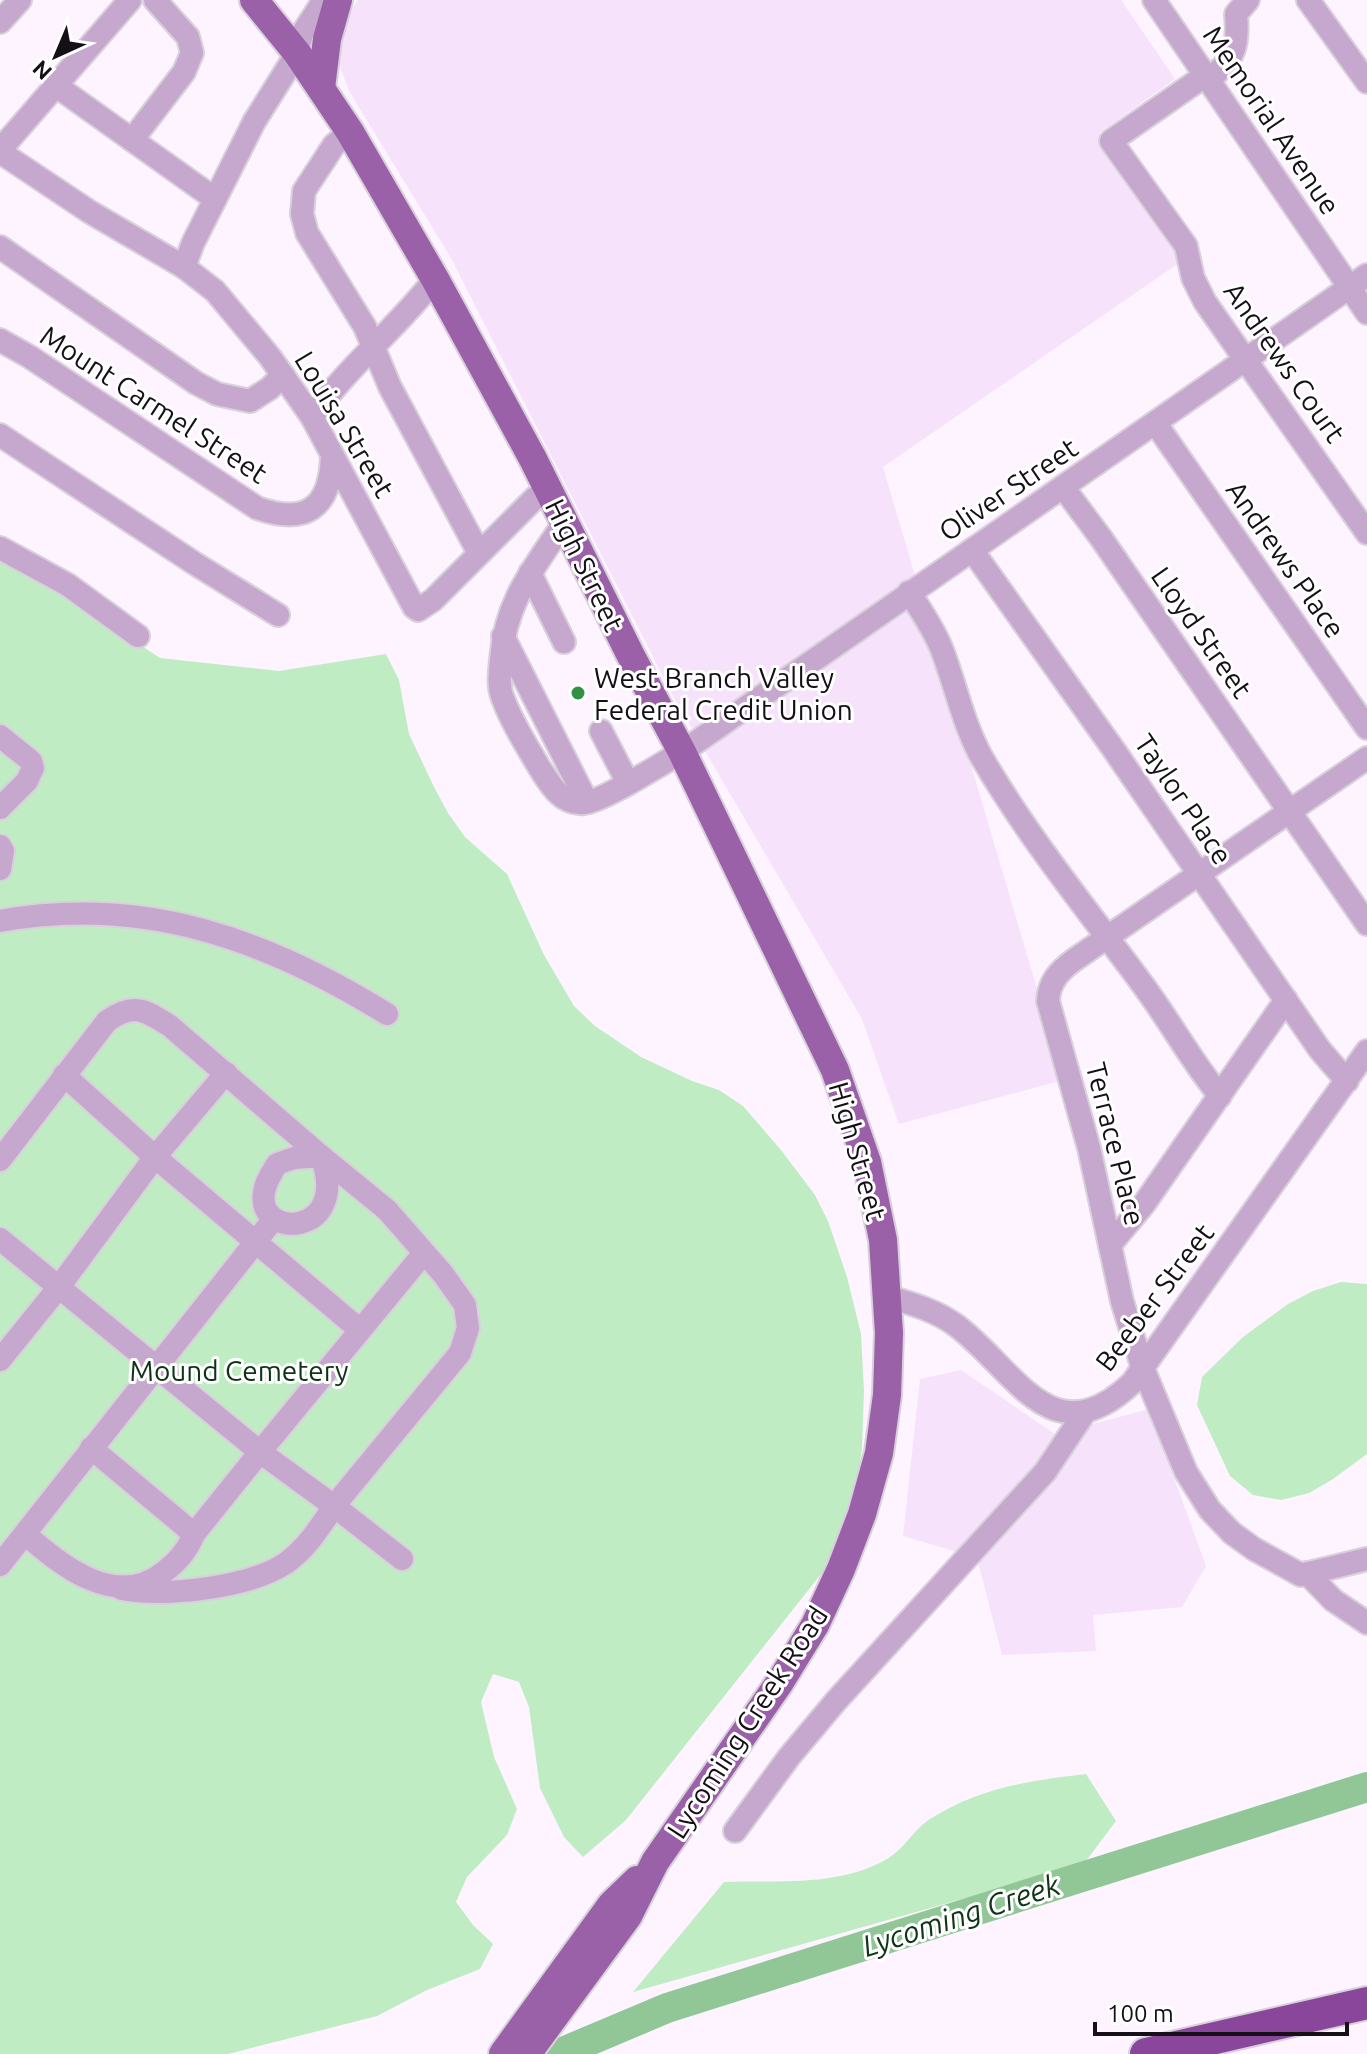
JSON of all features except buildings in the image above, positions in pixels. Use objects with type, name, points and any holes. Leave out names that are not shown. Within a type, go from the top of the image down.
[{"type":"highway","points":[[1146,2054],[1367,2003]]},
{"type":"highway","points":[[1221,2054],[1335,2012]]},
{"type":"main road","name":"High Street","points":[[254,0],[297,53],[350,132],[435,279],[548,490],[682,752],[835,1070],[871,1177],[883,1240],[889,1297],[887,1395]]},
{"type":"main road","points":[[321,88],[327,39],[338,0]]},
{"type":"main road","name":"Lycoming Creek Road","points":[[527,2054],[628,1916],[655,1862],[780,1682],[815,1625],[862,1514],[879,1453],[887,1395]]},
{"type":"main road","name":"Lycoming Creek Road","points":[[503,2054],[612,1904],[655,1862]]},
{"type":"street","points":[[0,22],[20,0]]},
{"type":"street","points":[[0,151],[130,0]]},
{"type":"street","points":[[132,140],[184,72],[192,53],[188,37],[155,0]]},
{"type":"street","points":[[184,267],[254,122],[297,53],[302,34],[324,0]]},
{"type":"street","name":"Memorial Avenue","points":[[1154,0],[1207,78],[1358,281],[1367,313]]},
{"type":"street","points":[[1207,78],[1230,61],[1238,34],[1236,14],[1248,0]]},
{"type":"street","points":[[1308,0],[1367,82]]},
{"type":"street","name":"Andrews Court","points":[[1207,78],[1111,141],[1186,246],[1193,278],[1205,302],[1367,533]]},
{"type":"street","points":[[55,85],[215,199]]},
{"type":"street","points":[[350,132],[334,145],[319,164],[304,191],[302,214],[314,247],[365,327],[390,387],[479,553],[535,498],[548,490]]},
{"type":"street","name":"Louisa Street","points":[[0,151],[90,212],[184,267],[215,291],[244,323],[312,417],[414,607],[418,610],[433,600],[479,553]]},
{"type":"street","points":[[0,247],[196,383],[217,394],[250,401],[283,375]]},
{"type":"street","points":[[312,417],[333,387],[415,304],[435,279]]},
{"type":"street","name":"Oliver Street","points":[[530,573],[506,620],[502,635],[501,694],[527,747],[553,788],[566,800],[587,802],[682,752],[1358,281]]},
{"type":"street","name":"Mount Carmel Street","points":[[0,340],[257,508],[277,515],[303,514],[320,504],[331,477],[332,457]]},
{"type":"street","name":"Andrews Place","points":[[1156,424],[1367,728]]},
{"type":"street","points":[[0,435],[278,615]]},
{"type":"street","name":"Lloyd Street","points":[[1063,487],[1367,924]]},
{"type":"street","points":[[564,642],[530,573],[545,566],[570,534]]},
{"type":"street","points":[[0,548],[68,585],[138,636]]},
{"type":"street","name":"Taylor Place","points":[[972,550],[1320,1050],[1347,1081]]},
{"type":"street","points":[[909,592],[942,649],[964,720],[981,756],[1012,806],[1143,985],[1194,1064],[1220,1096]]},
{"type":"street","points":[[601,731],[628,783]]},
{"type":"street","points":[[0,736],[31,761],[33,768],[27,781],[0,808]]},
{"type":"street","points":[[1106,936],[1367,758]]},
{"type":"street","points":[[0,846],[3,851],[0,869]]},
{"type":"street","points":[[0,921],[37,914],[104,914],[179,922],[234,938],[303,966],[387,1014]]},
{"type":"street","name":"Terrace Place","points":[[1106,936],[1060,971],[1048,992],[1049,1008],[1074,1088],[1122,1301],[1142,1366],[1186,1472],[1210,1510],[1254,1549],[1301,1575],[1307,1573]]},
{"type":"street","points":[[1110,1245],[1144,1204],[1286,1000]]},
{"type":"street","points":[[0,1160],[107,1021],[120,1012],[146,1010],[170,1026],[387,1210],[443,1274],[465,1305],[468,1328],[460,1353],[334,1506],[303,1549],[284,1564],[248,1578],[195,1590],[146,1593],[98,1583],[71,1570],[25,1534]]},
{"type":"street","name":"Beeber Street","points":[[1085,1412],[1120,1394],[1132,1383],[1367,1051]]},
{"type":"street","points":[[0,1360],[59,1287],[155,1157],[226,1073]]},
{"type":"street","points":[[64,1075],[155,1157],[360,1330]]},
{"type":"street","points":[[321,1156],[328,1174],[324,1207],[308,1220],[293,1225],[273,1220],[263,1195],[277,1164],[294,1158],[321,1156]]},
{"type":"street","points":[[0,1565],[273,1220]]},
{"type":"street","points":[[0,1239],[260,1452],[402,1559]]},
{"type":"street","points":[[122,1589],[138,1587],[155,1579],[179,1561],[194,1534],[424,1253]]},
{"type":"street","points":[[889,1297],[946,1319],[1039,1401],[1072,1414],[1085,1412]]},
{"type":"street","points":[[735,1831],[789,1757],[836,1701],[1045,1472],[1085,1412]]},
{"type":"street","points":[[91,1448],[194,1534]]},
{"type":"street","points":[[1307,1573],[1367,1559]]},
{"type":"street","points":[[1307,1573],[1333,1600],[1367,1623]]},
{"type":"shaded area","points":[[358,0],[1121,0],[1175,79],[1099,133],[1179,251],[1179,263],[883,467],[1064,1080],[899,1124],[862,1019],[674,698],[451,258],[349,91],[337,58],[345,18]]},
{"type":"shaded area","points":[[961,1370],[1055,1434],[1149,1409],[1206,1566],[1182,1607],[1093,1615],[1096,1651],[1002,1655],[977,1558],[903,1536],[920,1379]]},
{"type":"green space","name":"Mound Cemetery","points":[[0,558],[36,577],[160,658],[279,671],[386,654],[399,680],[409,734],[434,787],[465,837],[507,874],[544,955],[574,1006],[595,1026],[641,1057],[719,1090],[743,1106],[815,1195],[828,1221],[847,1277],[861,1334],[864,1391],[862,1449],[858,1476],[833,1559],[626,1820],[583,1857],[564,1837],[540,1788],[529,1707],[519,1682],[493,1674],[481,1702],[494,1757],[517,1809],[507,1835],[467,1877],[456,1902],[473,1925],[493,1944],[480,1969],[427,1990],[377,2016],[228,2054],[0,2054]]},
{"type":"green space","points":[[1341,1282],[1367,1284],[1367,1454],[1309,1493],[1281,1500],[1253,1495],[1230,1476],[1197,1405],[1202,1377],[1243,1337],[1288,1304],[1313,1291]]},
{"type":"green space","points":[[1086,1774],[1116,1821],[1083,1865],[633,1992],[724,1882],[806,1880],[847,1875],[867,1869],[891,1856],[930,1819],[968,1799],[1005,1787]]},
{"type":"waterway","name":"Lycoming Creek","points":[[558,2054],[667,2008],[1367,1787]]},
{"type":"place","name":"West Branch Valley Federal Credit Union","points":[[578,693]]}]
